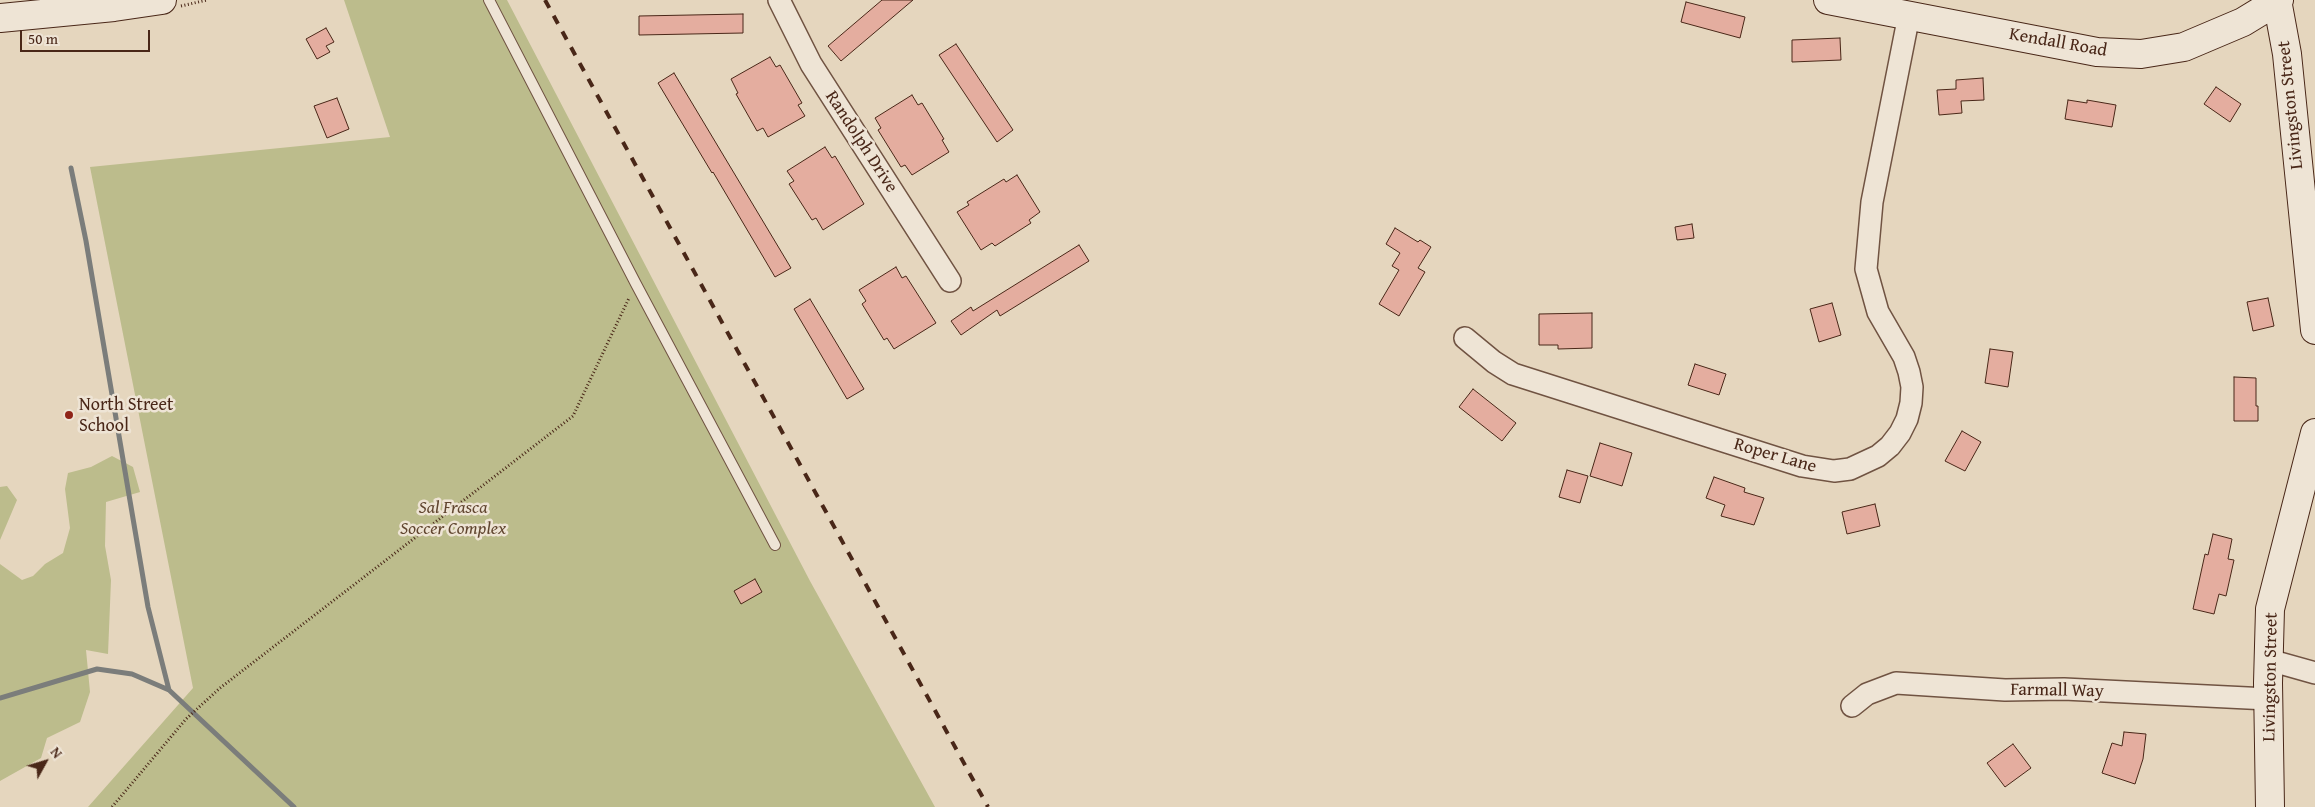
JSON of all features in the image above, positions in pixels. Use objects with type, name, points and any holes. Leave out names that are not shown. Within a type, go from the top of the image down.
[{"type":"street","points":[[0,18],[114,8],[162,0]]},
{"type":"street","name":"Randolph Drive","points":[[779,0],[811,64],[950,281]]},
{"type":"street","name":"Kendall Road","points":[[1828,0],[2097,52],[2141,54],[2184,47],[2243,22],[2278,0]]},
{"type":"street","name":"Livingston Street","points":[[2278,0],[2287,54],[2315,330]]},
{"type":"street","name":"Roper Lane","points":[[1465,338],[1494,362],[1513,374],[1802,466],[1834,471],[1857,467],[1878,456],[1890,446],[1900,433],[1907,419],[1911,403],[1909,372],[1904,356],[1878,312],[1866,268],[1872,202],[1909,15]]},
{"type":"street","name":"Livingston Street","points":[[2270,807],[2268,699],[2270,609],[2315,433]]},
{"type":"street","points":[[2269,660],[2315,673]]},
{"type":"street","name":"Farmall Way","points":[[1852,706],[1867,694],[1896,683],[2005,690],[2064,689],[2268,699]]},
{"type":"lane","points":[[489,0],[636,284],[775,544]]},
{"type":"path","points":[[112,807],[186,719],[220,688],[573,416],[636,284]]},
{"type":"green space","name":"Sal Frasca Soccer Complex","points":[[344,0],[507,0],[810,581],[935,807],[88,807],[193,688],[90,167],[390,137]]},
{"type":"green space","points":[[112,456],[133,467],[140,492],[106,502],[105,546],[111,580],[108,654],[86,650],[90,692],[80,722],[47,738],[41,758],[0,781],[0,564],[22,580],[33,576],[45,564],[63,553],[70,528],[65,489],[68,473],[91,467]]},
{"type":"green space","points":[[7,486],[17,500],[0,540],[0,487]]},
{"type":"building","points":[[882,0],[913,0],[841,61],[828,46]]},
{"type":"building","points":[[1686,2],[1745,17],[1740,38],[1681,22]]},
{"type":"building","points":[[743,14],[743,33],[639,35],[639,16]]},
{"type":"building","points":[[326,28],[334,42],[326,46],[330,52],[317,59],[306,39]]},
{"type":"building","points":[[1840,38],[1841,60],[1792,62],[1792,40]]},
{"type":"building","points":[[956,44],[1013,130],[997,142],[939,55]]},
{"type":"building","points":[[770,57],[776,67],[780,65],[802,103],[798,105],[805,116],[768,137],[763,128],[757,131],[736,94],[738,93],[731,79]]},
{"type":"building","points":[[674,73],[791,268],[775,277],[658,83]]},
{"type":"building","points":[[1983,78],[1984,100],[1961,101],[1962,113],[1939,115],[1937,90],[1956,89],[1956,80]]},
{"type":"building","points":[[2216,87],[2241,104],[2230,122],[2204,104]]},
{"type":"building","points":[[912,95],[918,105],[922,103],[944,139],[942,140],[949,152],[912,175],[905,165],[901,167],[878,130],[881,128],[875,118]]},
{"type":"building","points":[[337,98],[349,129],[327,138],[314,106]]},
{"type":"building","points":[[2068,100],[2087,103],[2087,100],[2116,105],[2112,127],[2065,119]]},
{"type":"building","points":[[825,147],[832,158],[835,156],[864,204],[823,230],[816,218],[812,220],[789,184],[794,181],[787,171]]},
{"type":"building","points":[[1017,175],[1040,212],[1029,220],[1031,223],[995,246],[992,243],[981,250],[957,212],[969,205],[967,202],[1004,179],[1006,182]]},
{"type":"building","points":[[1692,224],[1694,238],[1677,240],[1675,227]]},
{"type":"building","points":[[1395,228],[1418,242],[1420,240],[1431,247],[1418,268],[1425,272],[1399,316],[1379,304],[1399,270],[1392,266],[1400,253],[1386,244]]},
{"type":"building","points":[[1079,245],[1089,261],[1000,316],[997,310],[961,335],[951,321],[971,307],[973,311]]},
{"type":"building","points":[[896,267],[902,278],[906,276],[936,323],[894,349],[887,338],[884,340],[862,304],[866,301],[859,290]]},
{"type":"building","points":[[2268,298],[2274,326],[2253,331],[2247,302]]},
{"type":"building","points":[[810,299],[864,389],[847,399],[794,309]]},
{"type":"building","points":[[1832,303],[1841,335],[1819,342],[1810,309]]},
{"type":"building","points":[[1592,313],[1592,348],[1558,349],[1558,345],[1539,345],[1539,314]]},
{"type":"building","points":[[1990,349],[2013,352],[2008,387],[1985,383]]},
{"type":"building","points":[[1695,364],[1726,374],[1719,395],[1688,385]]},
{"type":"building","points":[[2234,377],[2256,378],[2258,421],[2234,421]]},
{"type":"building","points":[[1473,389],[1516,423],[1502,441],[1459,407]]},
{"type":"building","points":[[1962,431],[1981,442],[1965,471],[1945,461]]},
{"type":"building","points":[[1600,443],[1632,453],[1622,486],[1590,476]]},
{"type":"building","points":[[1567,470],[1588,476],[1580,503],[1559,497]]},
{"type":"building","points":[[1714,477],[1745,488],[1744,492],[1764,498],[1754,525],[1721,516],[1725,505],[1706,498]]},
{"type":"building","points":[[1875,504],[1880,526],[1847,534],[1842,512]]},
{"type":"building","points":[[2213,534],[2232,539],[2228,559],[2234,560],[2226,596],[2219,594],[2214,614],[2193,609],[2205,554],[2208,555]]},
{"type":"building","points":[[755,579],[762,592],[741,604],[734,591]]},
{"type":"building","points":[[2124,732],[2146,734],[2143,759],[2135,784],[2102,773],[2112,743],[2122,746]]},
{"type":"building","points":[[2013,744],[2031,768],[2005,787],[1987,763]]},
{"type":"waterway","points":[[71,168],[86,241],[148,607],[169,690]]},
{"type":"waterway","points":[[0,698],[97,669],[132,674],[169,690],[294,807]]},
{"type":"railway","points":[[545,0],[988,807]]},
{"type":"place","name":"North Street School","points":[[69,415]]}]
